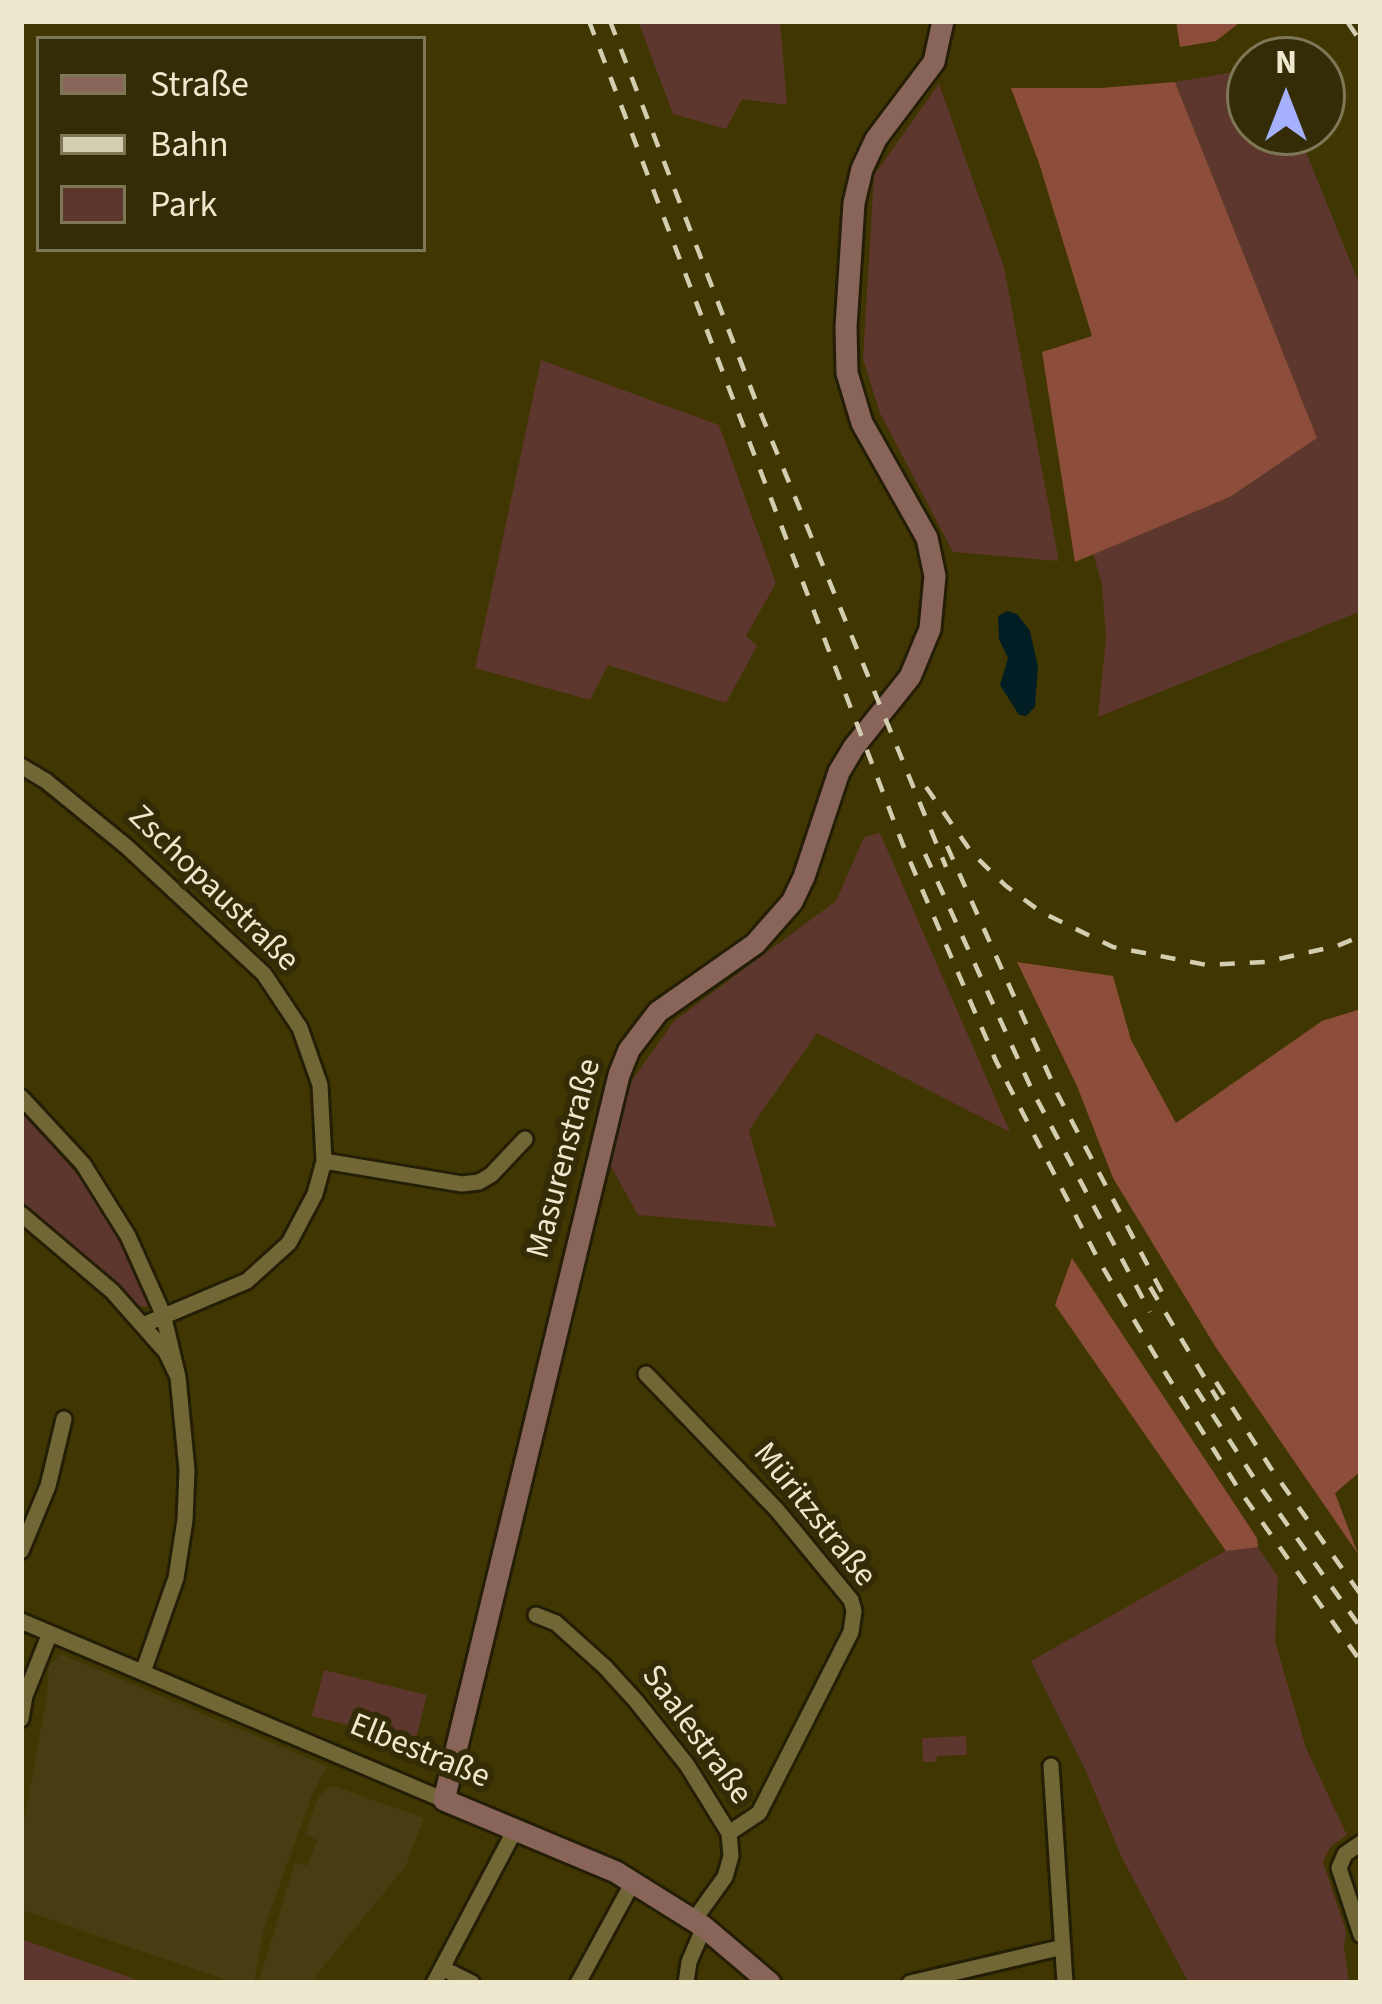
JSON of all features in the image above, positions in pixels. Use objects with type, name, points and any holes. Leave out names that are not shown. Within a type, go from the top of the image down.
[{"type":"main road","name":"Masurenstraße","points":[[444,1800],[610,1104],[624,1063],[658,1012],[755,944],[780,920],[805,877],[839,772],[910,677],[930,629],[935,577],[926,538],[869,439],[847,373],[847,303],[854,203],[870,151],[934,62],[943,21]]},
{"type":"main road","name":"Elbestraße","points":[[444,1800],[633,1882],[699,1924],[770,1983]]},
{"type":"street","name":"Zschopaustraße","points":[[21,766],[127,847],[278,991],[309,1047],[320,1085],[324,1161],[315,1195],[271,1263],[226,1292],[143,1325]]},
{"type":"street","points":[[21,1097],[74,1154],[136,1251],[164,1314],[178,1377],[186,1452],[185,1520],[176,1577],[142,1672]]},
{"type":"street","points":[[324,1161],[462,1184],[491,1174],[525,1138]]},
{"type":"street","points":[[21,1214],[82,1262],[143,1325],[166,1352],[178,1377]]},
{"type":"street","name":"Müritzstraße","points":[[646,1374],[777,1510],[851,1600],[854,1611],[851,1632],[759,1813],[729,1833]]},
{"type":"street","points":[[21,1551],[48,1486],[64,1419]]},
{"type":"street","name":"Saalestraße","points":[[536,1615],[556,1623],[621,1684],[686,1765],[729,1833],[731,1856],[699,1924],[686,1983]]},
{"type":"street","name":"Elbestraße","points":[[21,1621],[444,1800]]},
{"type":"street","points":[[21,1719],[25,1696],[50,1634]]},
{"type":"street","points":[[1052,1766],[1065,1983]]},
{"type":"street","points":[[472,1983],[438,1975],[516,1828]]},
{"type":"street","points":[[1361,1843],[1345,1854],[1339,1868],[1361,1935]]},
{"type":"street","points":[[578,1983],[633,1882]]},
{"type":"street","points":[[910,1983],[1063,1947]]},
{"type":"shaded area","points":[[1176,21],[1239,23],[1216,41],[1180,47]]},
{"type":"shaded area","points":[[1175,82],[1317,438],[1230,497],[1075,562],[1042,352],[1092,336],[1011,88]]},
{"type":"shaded area","points":[[1017,962],[1113,976],[1131,1040],[1176,1123],[1322,1021],[1361,1009],[1361,1471],[1335,1493],[1358,1554],[1215,1346],[1113,1178],[1077,1086]]},
{"type":"shaded area","points":[[1072,1258],[1257,1538],[1258,1547],[1226,1551],[1055,1305]]},
{"type":"shaded area","points":[[61,1654],[327,1766],[264,1929],[254,1983],[235,1983],[21,1910],[21,1837],[49,1666]]},
{"type":"shaded area","points":[[331,1785],[424,1818],[406,1866],[310,1983],[258,1983],[295,1863],[307,1866],[317,1840],[305,1835],[318,1797]]},
{"type":"green space","points":[[638,21],[780,21],[787,105],[742,99],[726,129],[673,114]]},
{"type":"green space","points":[[1226,73],[1226,156],[1308,156],[1361,288],[1361,611],[1098,717],[1106,638],[1102,584],[1093,554],[1230,497],[1317,438],[1175,82]]},
{"type":"green space","points":[[939,84],[1004,267],[1059,561],[953,552],[880,413],[863,359],[874,175]]},
{"type":"green space","points":[[541,360],[719,425],[776,583],[746,636],[757,646],[726,703],[608,665],[590,700],[475,668]]},
{"type":"green space","points":[[880,833],[1010,1132],[817,1033],[749,1130],[776,1227],[638,1215],[604,1154],[633,1079],[674,1021],[836,901],[864,837]]},
{"type":"green space","points":[[21,1109],[92,1192],[150,1295],[147,1307],[135,1306],[89,1259],[21,1207]]},
{"type":"green space","points":[[1236,1545],[1258,1547],[1278,1577],[1275,1641],[1306,1748],[1347,1835],[1330,1847],[1323,1862],[1346,1931],[1349,1983],[1189,1983],[1122,1858],[1085,1769],[1031,1661]]},
{"type":"green space","points":[[324,1670],[427,1695],[415,1742],[312,1716]]},
{"type":"green space","points":[[966,1736],[967,1755],[937,1756],[936,1762],[923,1762],[922,1738]]},
{"type":"green space","points":[[21,1939],[146,1983],[21,1983]]},
{"type":"water","points":[[1007,611],[1017,614],[1030,631],[1038,667],[1035,707],[1026,716],[1019,715],[1000,685],[1008,658],[999,639],[998,616]]},
{"type":"railway","points":[[589,21],[903,845],[996,1061],[1099,1261],[1168,1377],[1238,1488],[1361,1662]]},
{"type":"railway","points":[[610,21],[757,404],[946,867]]},
{"type":"railway","points":[[1348,23],[1361,42]]},
{"type":"railway","points":[[926,787],[972,853],[1006,886],[1041,912],[1113,947],[1207,965],[1265,962],[1361,936]]},
{"type":"railway","points":[[947,846],[1057,1093],[1166,1300]]},
{"type":"railway","points":[[925,854],[1032,1090],[1150,1312]]},
{"type":"railway","points":[[1150,1287],[1218,1400]]},
{"type":"railway","points":[[1216,1382],[1361,1595]]},
{"type":"railway","points":[[1196,1389],[1361,1628]]}]
